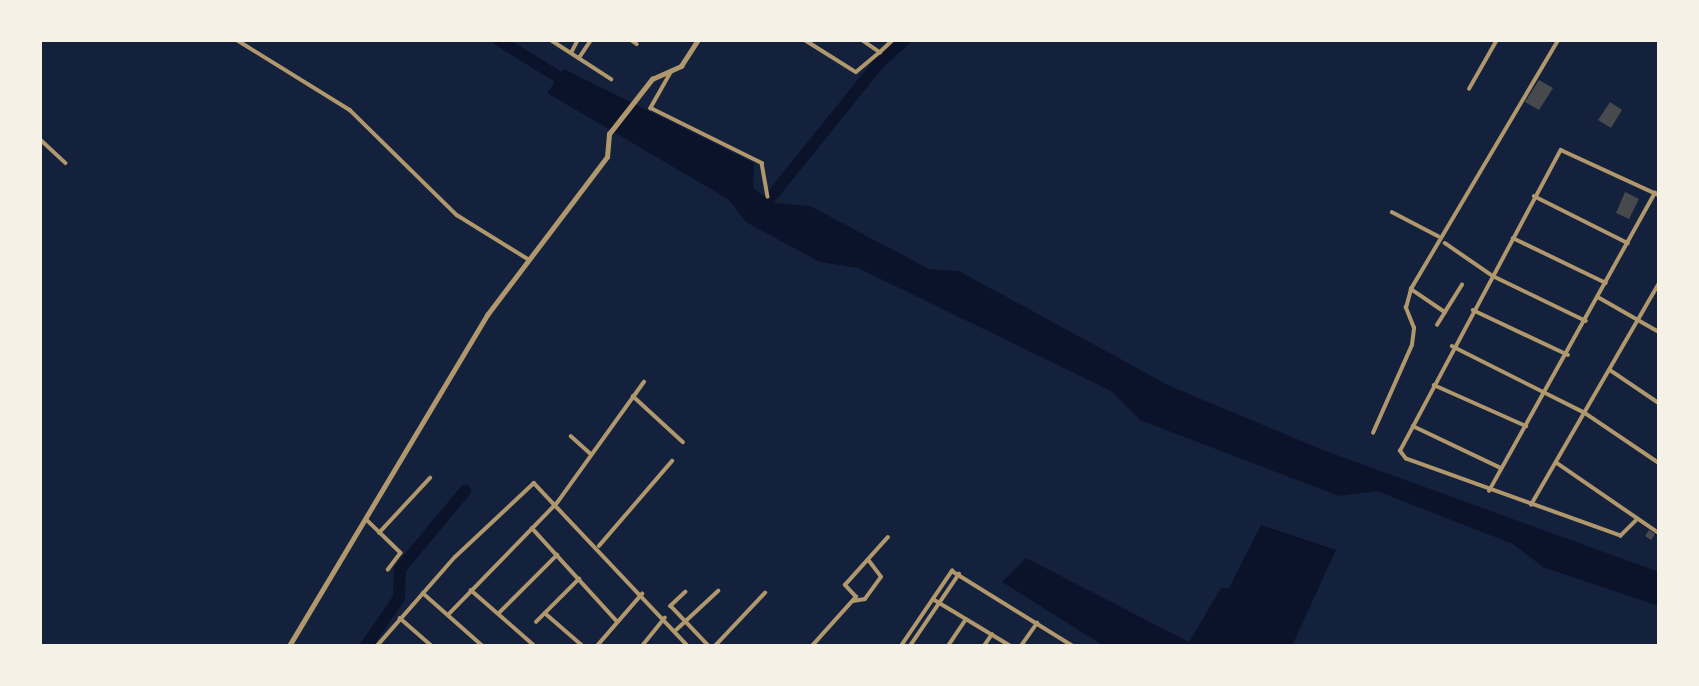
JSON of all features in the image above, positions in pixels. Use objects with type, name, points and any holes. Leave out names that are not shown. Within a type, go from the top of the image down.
[{"type":"street","points":[[237,40],[350,110],[457,215],[527,258]]},
{"type":"street","points":[[551,40],[611,79]]},
{"type":"street","points":[[570,53],[579,40]]},
{"type":"street","points":[[579,58],[591,40]]},
{"type":"street","points":[[631,40],[637,44]]},
{"type":"street","points":[[698,40],[673,70],[651,108],[762,163],[768,196]]},
{"type":"street","points":[[805,40],[856,72],[893,40]]},
{"type":"street","points":[[862,40],[880,52]]},
{"type":"street","points":[[1469,89],[1497,40]]},
{"type":"street","points":[[1373,433],[1412,345],[1414,328],[1406,308],[1411,289],[1438,236],[1558,40]]},
{"type":"street","points":[[289,646],[367,520],[487,314],[527,258],[607,157],[609,134],[633,100],[655,76],[673,70]]},
{"type":"street","points":[[40,139],[66,163]]},
{"type":"street","points":[[1489,491],[1657,194],[1563,149],[1534,196],[1493,276],[1452,346],[1401,448],[1404,458],[1489,491],[1621,536],[1638,519]]},
{"type":"street","points":[[1534,196],[1628,243]]},
{"type":"street","points":[[1392,212],[1438,236]]},
{"type":"street","points":[[1513,237],[1606,283]]},
{"type":"street","points":[[1445,243],[1493,276],[1586,321]]},
{"type":"street","points":[[1531,505],[1659,283]]},
{"type":"street","points":[[1437,325],[1462,285]]},
{"type":"street","points":[[1411,289],[1445,312]]},
{"type":"street","points":[[1598,297],[1659,332]]},
{"type":"street","points":[[1473,310],[1568,355]]},
{"type":"street","points":[[1452,346],[1585,413],[1659,463]]},
{"type":"street","points":[[1610,370],[1659,403]]},
{"type":"street","points":[[448,615],[557,503],[567,484],[644,382]]},
{"type":"street","points":[[1434,385],[1527,426]]},
{"type":"street","points":[[633,396],[683,442]]},
{"type":"street","points":[[1413,426],[1501,468]]},
{"type":"street","points":[[571,436],[590,453]]},
{"type":"street","points":[[601,544],[610,537],[672,461]]},
{"type":"street","points":[[1556,462],[1659,533]]},
{"type":"street","points":[[379,533],[430,478]]},
{"type":"street","points":[[377,646],[423,593],[530,484],[557,503],[601,544],[688,646]]},
{"type":"street","points":[[367,520],[401,553],[388,569]]},
{"type":"street","points":[[531,528],[617,621]]},
{"type":"street","points":[[812,646],[853,601],[856,596],[845,586],[888,537]]},
{"type":"street","points":[[499,614],[557,555]]},
{"type":"street","points":[[853,601],[865,599],[881,577],[867,560]]},
{"type":"street","points":[[901,646],[950,572],[959,574],[1073,646]]},
{"type":"street","points":[[909,646],[959,574]]},
{"type":"street","points":[[536,622],[579,579]]},
{"type":"street","points":[[471,590],[535,646]]},
{"type":"street","points":[[686,592],[671,606],[709,646]]},
{"type":"street","points":[[677,630],[718,592]]},
{"type":"street","points":[[423,593],[484,646]]},
{"type":"street","points":[[715,646],[765,593]]},
{"type":"street","points":[[597,646],[642,594]]},
{"type":"street","points":[[933,599],[1011,646]]},
{"type":"street","points":[[545,613],[583,646]]},
{"type":"street","points":[[400,618],[432,646]]},
{"type":"street","points":[[642,646],[665,618]]},
{"type":"street","points":[[948,646],[967,619]]},
{"type":"street","points":[[1021,646],[1037,623]]},
{"type":"street","points":[[984,646],[992,634]]},
{"type":"street","points":[[422,646],[427,641]]},
{"type":"water","points":[[564,69],[754,163],[753,188],[773,203],[810,206],[929,269],[959,271],[1170,386],[1323,450],[1659,572],[1659,606],[1543,567],[1513,544],[1377,491],[1339,496],[1140,420],[1111,391],[858,268],[820,262],[746,222],[728,199],[547,93]]},
{"type":"water","points":[[1261,525],[1336,550],[1292,646],[1104,646],[1002,582],[1026,558],[1189,642],[1221,588],[1229,588]]},
{"type":"building","points":[[1539,80],[1553,88],[1539,110],[1525,102]]},
{"type":"building","points":[[1610,102],[1622,110],[1611,128],[1598,120]]},
{"type":"building","points":[[1625,192],[1639,199],[1629,219],[1616,213]]},
{"type":"building","points":[[1649,530],[1655,534],[1651,540],[1645,536]]},
{"type":"waterway","points":[[499,40],[573,86]]},
{"type":"waterway","points":[[762,208],[878,64],[905,40]]},
{"type":"waterway","points":[[366,646],[399,598],[400,569],[465,491]]}]
